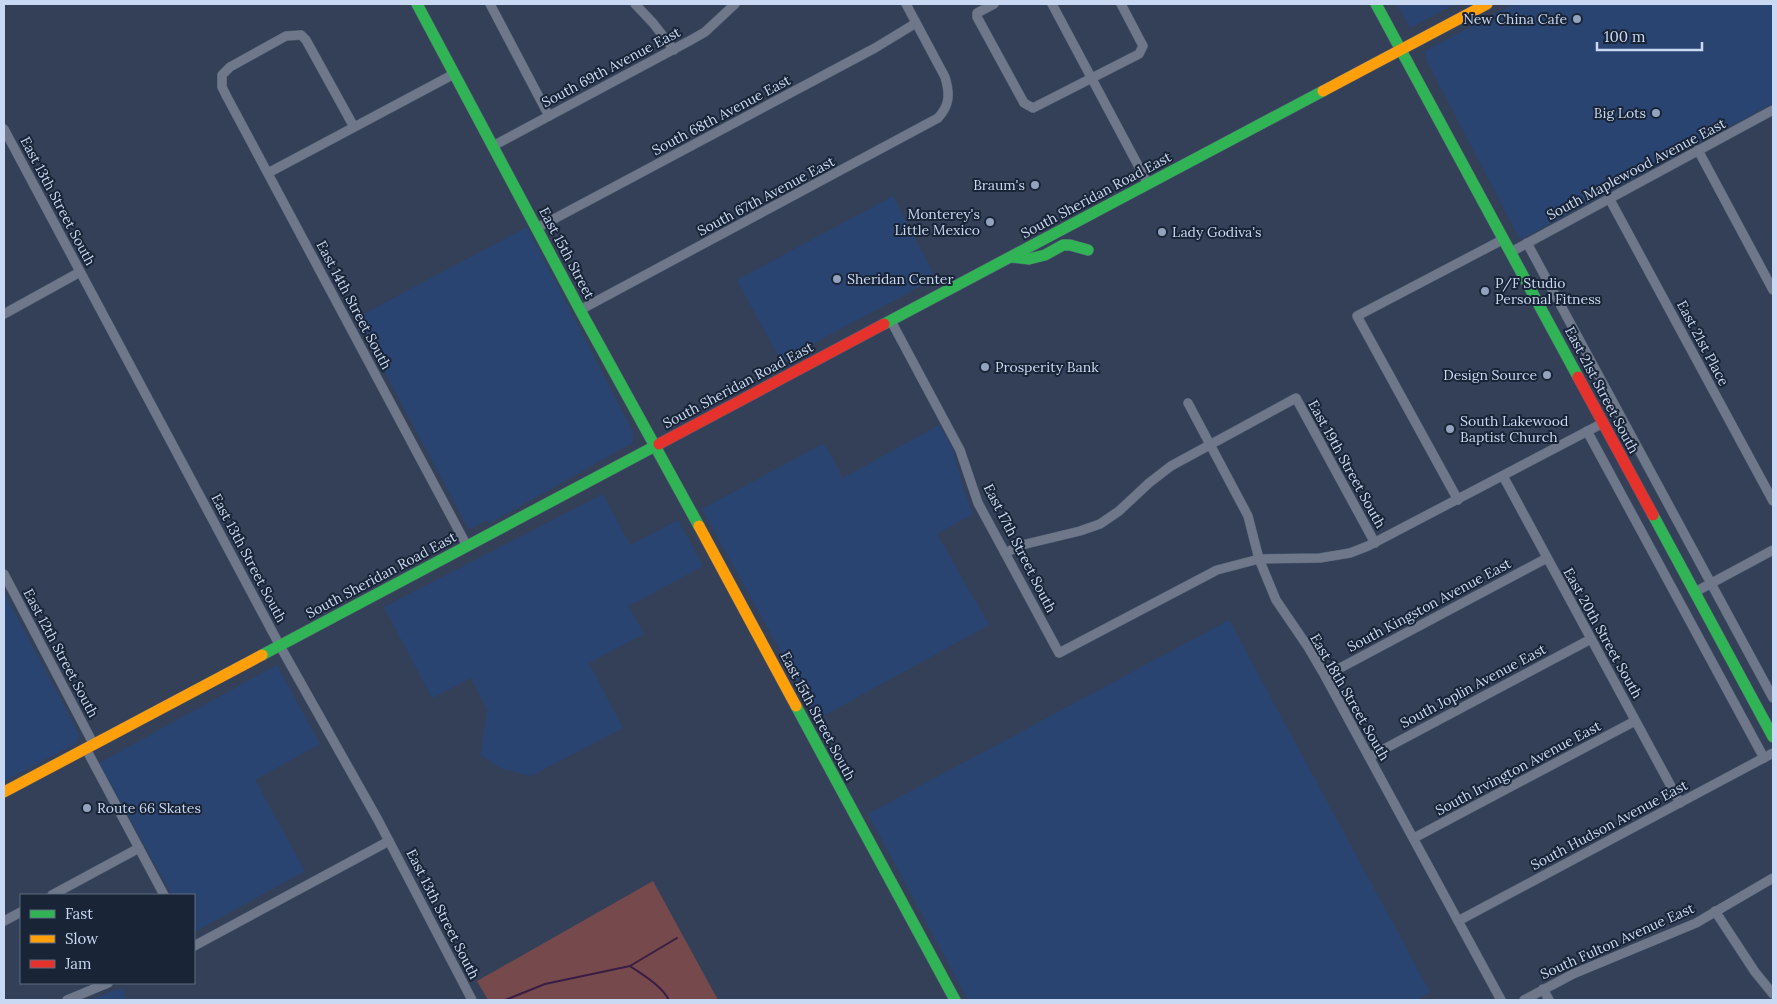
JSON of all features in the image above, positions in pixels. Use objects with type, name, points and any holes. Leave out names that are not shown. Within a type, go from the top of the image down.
[{"type":"main road","points":[[417,4],[454,74]]},
{"type":"main road","name":"East 21st Street South","points":[[1376,4],[1773,737]]},
{"type":"main road","name":"South Sheridan Road East","points":[[4,792],[1487,4]]},
{"type":"main road","name":"East 15th Street","points":[[454,74],[655,446]]},
{"type":"main road","points":[[1011,257],[1029,260],[1070,245],[1088,250]]},
{"type":"main road","name":"East 15th Street South","points":[[655,446],[955,1000]]},
{"type":"street","points":[[490,4],[549,116]]},
{"type":"street","points":[[635,4],[654,23],[674,50]]},
{"type":"street","name":"South 69th Avenue East","points":[[493,146],[705,32],[735,4]]},
{"type":"street","points":[[906,4],[916,23]]},
{"type":"street","points":[[994,4],[980,11],[977,14],[977,18],[1024,103],[1028,107],[1033,108],[1139,54],[1143,46],[1121,4]]},
{"type":"street","points":[[1052,4],[1148,184]]},
{"type":"street","name":"South 67th Avenue East","points":[[580,310],[934,121],[946,108],[949,92],[945,78],[916,23]]},
{"type":"street","name":"South 68th Avenue East","points":[[537,228],[875,48],[916,23]]},
{"type":"street","name":"East 14th Street South","points":[[354,128],[306,40],[301,35],[286,36],[230,67],[222,75],[222,87],[227,97],[467,546]]},
{"type":"street","points":[[268,173],[454,74]]},
{"type":"street","name":"South Maplewood Avenue East","points":[[1511,252],[1773,110]]},
{"type":"street","name":"East 13th Street South","points":[[4,128],[280,646],[390,842],[472,1000]]},
{"type":"street","points":[[1698,150],[1773,290]]},
{"type":"street","name":"East 21st Place","points":[[1609,198],[1773,501]]},
{"type":"street","points":[[1458,500],[1357,316],[1504,239]]},
{"type":"street","name":"East 21st Street South","points":[[1527,244],[1773,698]]},
{"type":"street","points":[[4,314],[80,272]]},
{"type":"street","name":"East 17th Street South","points":[[891,321],[960,450],[978,503],[1059,653],[1202,577],[1229,566],[1259,559]]},
{"type":"street","name":"East 19th Street South","points":[[1210,444],[1296,398],[1375,543]]},
{"type":"street","name":"East 18th Street South","points":[[1188,403],[1248,516],[1259,559],[1276,600],[1325,676],[1501,1000]]},
{"type":"street","points":[[1259,559],[1320,558],[1350,553],[1375,543],[1603,423]]},
{"type":"street","points":[[1587,431],[1764,758]]},
{"type":"street","points":[[1005,553],[1035,541],[1080,531],[1108,519],[1129,503],[1165,470],[1210,444]]},
{"type":"street","name":"East 20th Street South","points":[[1503,476],[1680,803]]},
{"type":"street","points":[[1695,592],[1773,550]]},
{"type":"street","name":"South Kingston Avenue East","points":[[1325,676],[1547,558]]},
{"type":"street","name":"East 12th Street South","points":[[4,574],[163,894]]},
{"type":"street","name":"South Joplin Avenue East","points":[[1369,757],[1591,639]]},
{"type":"street","name":"South Irvington Avenue East","points":[[1414,838],[1635,721]]},
{"type":"street","name":"South Hudson Avenue East","points":[[1458,921],[1773,753]]},
{"type":"street","points":[[195,945],[390,842]]},
{"type":"street","points":[[54,894],[139,848]]},
{"type":"street","name":"South Fulton Avenue East","points":[[1524,1000],[1573,974],[1673,933],[1773,878]]},
{"type":"street","points":[[1715,911],[1755,972],[1773,994]]},
{"type":"street","points":[[4,921],[20,913]]},
{"type":"street","points":[[67,1000],[106,984]]},
{"type":"street","points":[[1543,989],[1550,1000]]},
{"type":"shaded area","points":[[1397,4],[1454,4],[1410,28]]},
{"type":"shaded area","points":[[1514,4],[1773,4],[1773,103],[1520,240],[1427,61],[1425,51]]},
{"type":"shaded area","name":"Sheridan Center","points":[[893,196],[936,278],[781,361],[737,280]]},
{"type":"shaded area","points":[[527,227],[633,432],[633,439],[632,443],[492,522],[485,521],[470,529],[356,318]]},
{"type":"shaded area","points":[[939,425],[952,447],[973,514],[937,534],[989,625],[818,719],[702,509],[824,443],[843,478]]},
{"type":"shaded area","points":[[603,494],[630,545],[678,520],[703,566],[629,606],[644,634],[589,663],[623,728],[531,776],[500,768],[481,755],[487,709],[471,678],[432,698],[384,607]]},
{"type":"shaded area","points":[[4,592],[79,734],[77,743],[4,781]]},
{"type":"shaded area","points":[[1229,620],[1430,992],[1416,1000],[968,1000],[868,814]]},
{"type":"shaded area","points":[[277,665],[320,744],[255,780],[305,871],[195,931],[195,894],[171,894],[99,763]]},
{"type":"shaded area","points":[[653,881],[718,1000],[488,1000],[477,981]]},
{"type":"shaded area","points":[[122,988],[126,1000],[89,1000]]},
{"type":"waterway","points":[[505,1000],[545,984],[630,966],[677,938]]},
{"type":"waterway","points":[[630,966],[657,985],[669,1000]]},
{"type":"traffic: fast","points":[[417,4],[580,310],[699,526]]},
{"type":"traffic: fast","points":[[1376,4],[1578,377]]},
{"type":"traffic: fast","points":[[884,324],[1323,91]]},
{"type":"traffic: fast","points":[[1011,257],[1029,259],[1045,255],[1063,245],[1088,250]]},
{"type":"traffic: fast","points":[[262,655],[659,444]]},
{"type":"traffic: fast","points":[[1653,515],[1773,737]]},
{"type":"traffic: fast","points":[[796,706],[955,1000]]},
{"type":"traffic: slow","points":[[1323,91],[1487,4]]},
{"type":"traffic: slow","points":[[699,526],[796,706]]},
{"type":"traffic: slow","points":[[4,792],[262,655]]},
{"type":"traffic: jam","points":[[659,444],[884,324]]},
{"type":"traffic: jam","points":[[1578,377],[1653,515]]},
{"type":"place","name":"New China Cafe","points":[[1577,19]]},
{"type":"place","name":"Big Lots","points":[[1656,113]]},
{"type":"place","name":"Braum's","points":[[1035,185]]},
{"type":"place","name":"Monterey's Little Mexico","points":[[990,222]]},
{"type":"place","name":"Lady Godiva's","points":[[1162,232]]},
{"type":"place","name":"Sheridan Center","points":[[837,279]]},
{"type":"place","name":"P/F Studio Personal Fitness","points":[[1485,291]]},
{"type":"place","name":"Prosperity Bank","points":[[985,367]]},
{"type":"place","name":"Design Source","points":[[1547,375]]},
{"type":"place","name":"South Lakewood Baptist Church","points":[[1450,429]]},
{"type":"place","name":"Route 66 Skates","points":[[87,808]]}]
